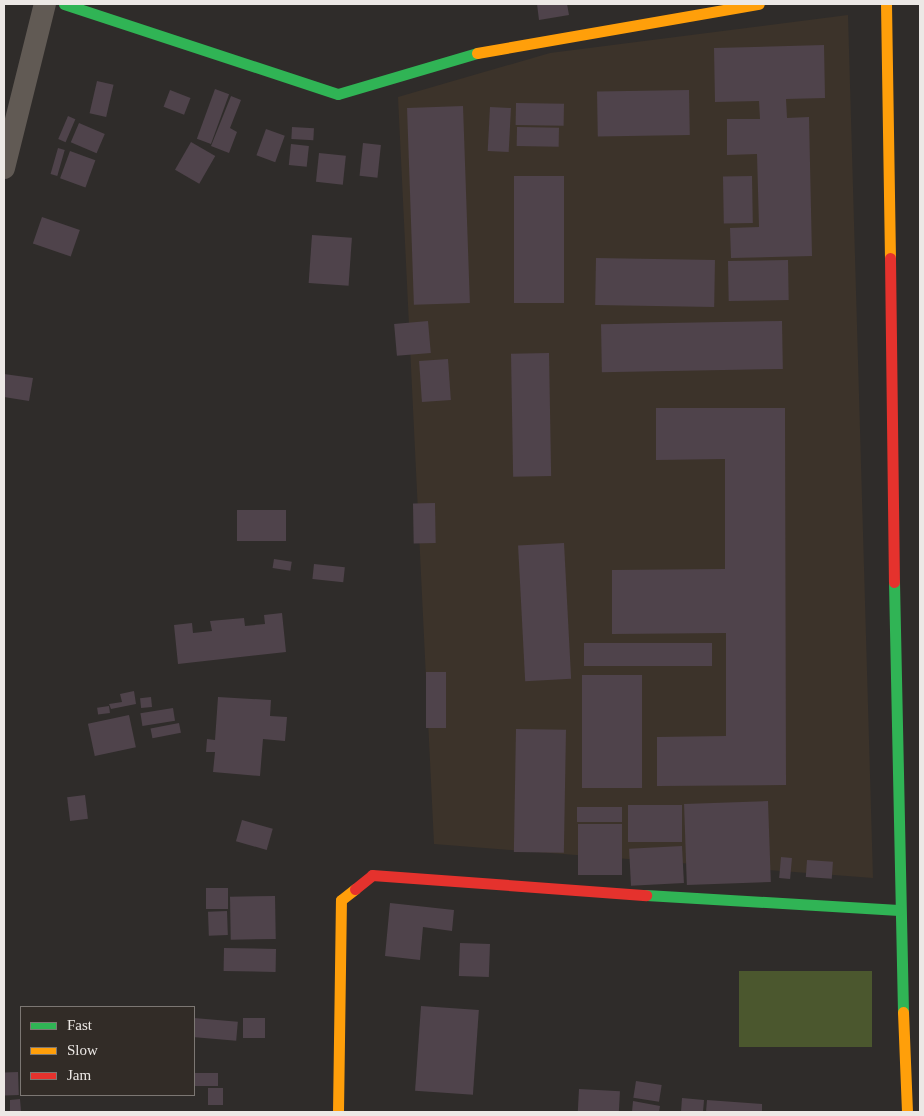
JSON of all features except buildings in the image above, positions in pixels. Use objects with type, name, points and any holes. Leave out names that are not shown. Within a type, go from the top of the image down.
[{"type":"street","points":[[4,168],[44,4]]},
{"type":"street","points":[[64,4],[338,94],[498,47],[759,4]]},
{"type":"street","points":[[886,4],[899,910],[907,1112]]},
{"type":"street","points":[[338,1112],[341,900],[372,875],[465,884],[899,910]]},
{"type":"shaded area","points":[[848,15],[873,878],[434,844],[398,97],[550,53]]},
{"type":"green space","points":[[739,971],[872,971],[872,1047],[739,1047]]},
{"type":"traffic: fast","points":[[64,4],[338,94],[477,53]]},
{"type":"traffic: fast","points":[[894,582],[903,1012]]},
{"type":"traffic: fast","points":[[646,895],[899,910]]},
{"type":"traffic: slow","points":[[477,53],[759,4]]},
{"type":"traffic: slow","points":[[886,4],[890,258]]},
{"type":"traffic: slow","points":[[338,1112],[341,900],[355,889]]},
{"type":"traffic: slow","points":[[903,1012],[907,1112]]},
{"type":"traffic: jam","points":[[890,258],[894,582]]},
{"type":"traffic: jam","points":[[355,889],[372,875],[646,895]]}]
